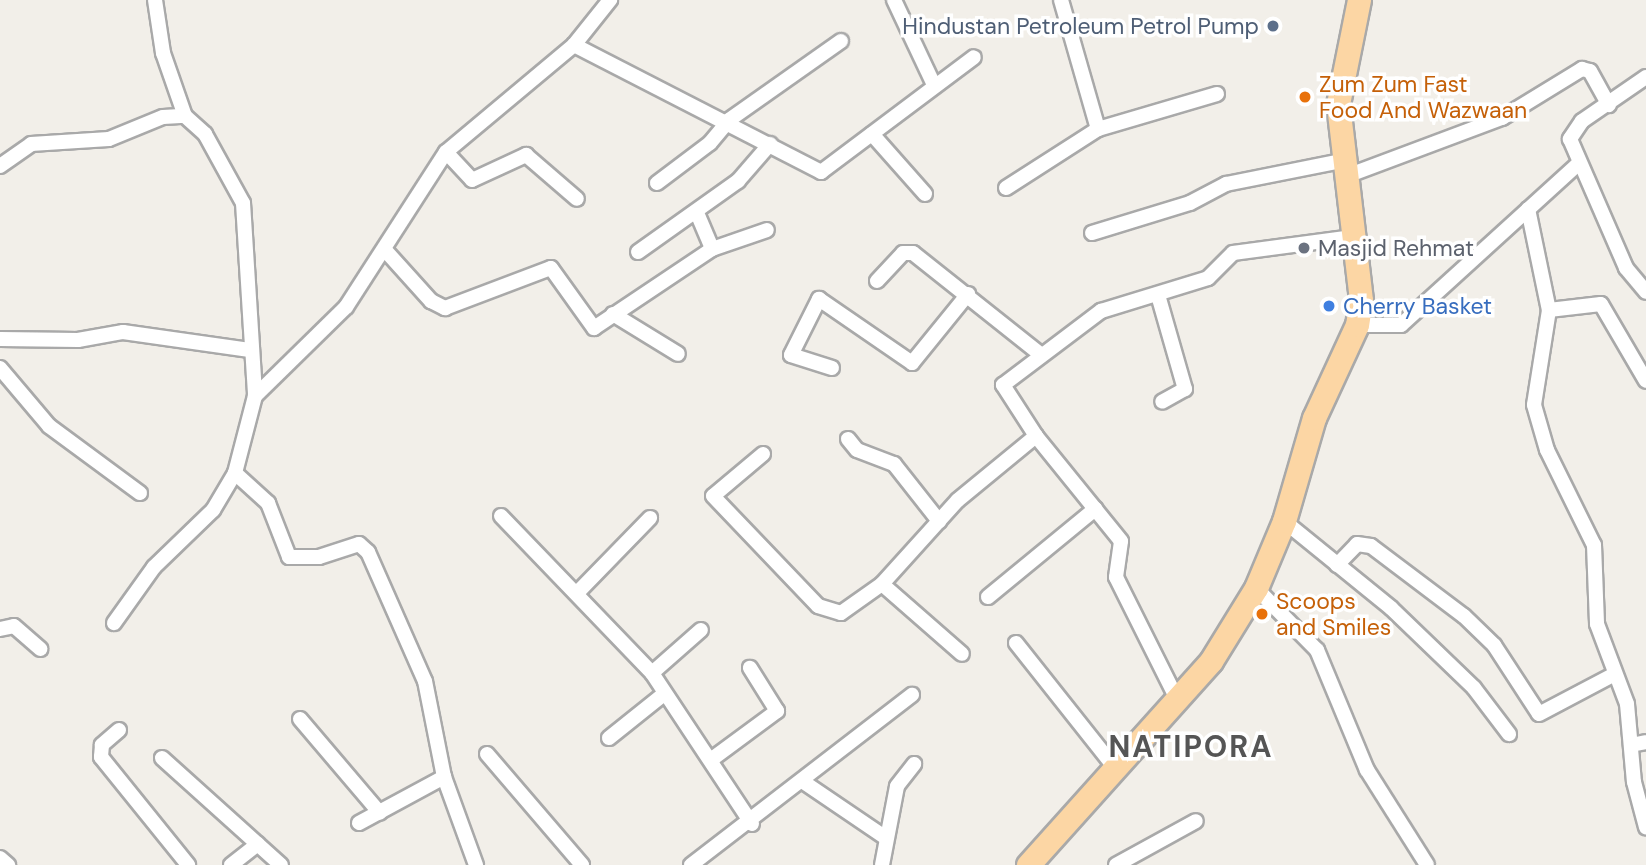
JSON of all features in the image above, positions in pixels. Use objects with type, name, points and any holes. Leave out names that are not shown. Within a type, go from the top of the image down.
[{"type":"main road","points":[[1028,865],[1116,769],[1233,631],[1256,588],[1284,521],[1314,418],[1357,325],[1362,300],[1343,169],[1338,104],[1359,0]]},
{"type":"street","points":[[114,623],[154,567],[217,505],[235,472],[254,396],[243,203],[205,134],[185,116],[163,52],[155,0]]},
{"type":"street","points":[[254,396],[323,333],[385,250],[446,152],[574,45],[610,0]]},
{"type":"street","points":[[894,0],[934,85]]},
{"type":"street","points":[[1061,0],[1098,129]]},
{"type":"street","points":[[657,183],[710,143],[729,120],[841,41]]},
{"type":"street","points":[[574,45],[729,120],[821,172],[974,57]]},
{"type":"street","points":[[1092,233],[1190,203],[1226,184],[1343,169],[1502,118],[1581,69],[1590,71],[1609,105]]},
{"type":"street","points":[[1646,77],[1571,133],[1578,163],[1626,268],[1646,292]]},
{"type":"street","points":[[1006,188],[1098,129],[1217,93]]},
{"type":"street","points":[[0,166],[31,144],[109,139],[163,117],[185,116]]},
{"type":"street","points":[[872,134],[925,194]]},
{"type":"street","points":[[638,252],[697,213],[770,145]]},
{"type":"street","points":[[446,152],[472,180],[526,155],[577,199]]},
{"type":"street","points":[[1357,325],[1401,325],[1578,163]]},
{"type":"street","points":[[1528,209],[1549,310],[1534,405],[1547,450],[1594,545],[1597,624],[1639,744],[1646,827]]},
{"type":"street","points":[[697,213],[712,249]]},
{"type":"street","points":[[385,250],[445,308],[551,268],[588,326],[598,327],[612,314],[712,249],[767,229]]},
{"type":"street","points":[[1176,698],[1115,577],[1121,541],[1035,436],[1002,387],[1040,354],[1101,312],[1208,278],[1238,251],[1353,237]]},
{"type":"street","points":[[877,281],[910,252],[968,294],[1040,354]]},
{"type":"street","points":[[832,368],[791,355],[819,299],[912,363],[968,294]]},
{"type":"street","points":[[1158,295],[1185,389],[1162,402]]},
{"type":"street","points":[[1549,310],[1601,304],[1646,381]]},
{"type":"street","points":[[612,314],[678,354]]},
{"type":"street","points":[[0,339],[78,340],[123,332],[250,350]]},
{"type":"street","points":[[1,374],[49,426],[140,492]]},
{"type":"street","points":[[763,454],[714,491],[736,522],[829,612],[849,611],[882,584],[939,521],[1035,436]]},
{"type":"street","points":[[848,439],[857,450],[894,464],[939,521]]},
{"type":"street","points":[[235,472],[268,503],[289,556],[319,557],[359,544],[368,552],[425,681],[444,777],[473,864]]},
{"type":"street","points":[[989,597],[1095,509]]},
{"type":"street","points":[[501,516],[579,591],[652,673],[664,694],[712,759],[752,824]]},
{"type":"street","points":[[579,591],[650,519]]},
{"type":"street","points":[[1284,521],[1474,688],[1509,734]]},
{"type":"street","points":[[1337,565],[1361,542],[1392,561],[1494,645],[1539,714],[1615,674]]},
{"type":"street","points":[[882,584],[962,654]]},
{"type":"street","points":[[1256,588],[1317,650],[1367,770],[1427,865]]},
{"type":"street","points":[[0,629],[14,626],[40,649]]},
{"type":"street","points":[[652,673],[701,630]]},
{"type":"street","points":[[1016,643],[1116,769]]},
{"type":"street","points":[[712,759],[777,711],[750,668]]},
{"type":"street","points":[[608,738],[664,694]]},
{"type":"street","points":[[691,865],[752,824],[912,695]]},
{"type":"street","points":[[300,719],[380,813]]},
{"type":"street","points":[[119,730],[102,745],[101,757],[188,865]]},
{"type":"street","points":[[487,754],[582,865]]},
{"type":"street","points":[[162,758],[281,865]]},
{"type":"street","points":[[882,865],[897,786],[914,764]]},
{"type":"street","points":[[359,824],[444,777]]},
{"type":"street","points":[[805,783],[886,838]]},
{"type":"street","points":[[1116,865],[1196,821]]},
{"type":"street","points":[[231,865],[258,845]]},
{"type":"street","points":[[0,858],[8,865]]},
{"type":"place","name":"Hindustan Petroleum Petrol Pump","points":[[1273,26]]},
{"type":"place","name":"Zum Zum Fast Food And Wazwaan","points":[[1305,97]]},
{"type":"place","name":"Masjid Rehmat","points":[[1304,248]]},
{"type":"place","name":"Cherry Basket","points":[[1329,306]]},
{"type":"place","name":"Scoops and Smiles","points":[[1262,614]]},
{"type":"district","name":"NATIPORA","points":[[1191,747]]}]
